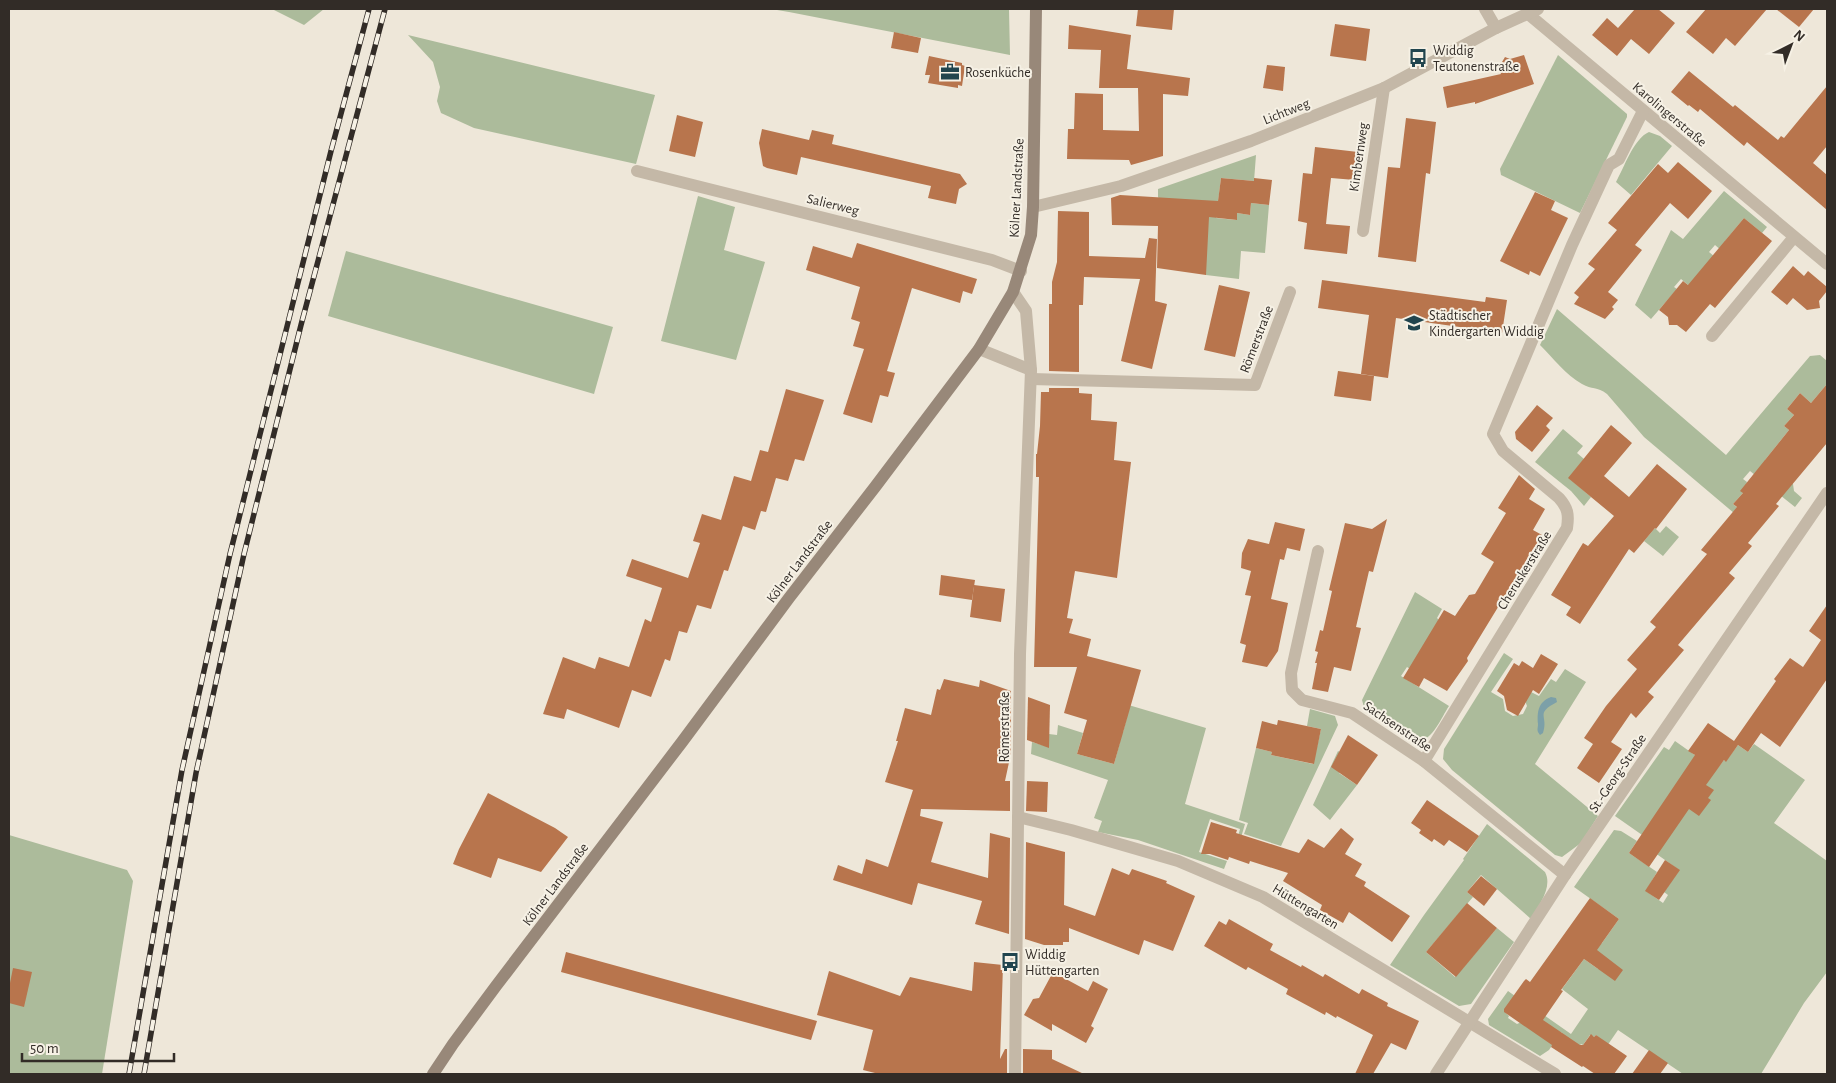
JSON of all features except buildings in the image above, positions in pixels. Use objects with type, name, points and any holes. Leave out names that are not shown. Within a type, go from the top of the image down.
[{"type":"main road","name":"Kölner Landstraße","points":[[434,1074],[453,1044],[496,986],[979,349],[1013,292],[1030,235],[1033,208],[1036,9]]},
{"type":"street","points":[[1485,9],[1496,28]]},
{"type":"street","name":"Lichtweg","points":[[1033,208],[1121,186],[1251,141],[1384,88],[1496,28],[1533,11]]},
{"type":"street","name":"Karolingerstraße","points":[[1533,11],[1643,111],[1827,264]]},
{"type":"street","name":"Kimbernweg","points":[[1363,230],[1384,88]]},
{"type":"street","name":"Cheruskerstraße","points":[[1424,761],[1567,528],[1569,514],[1566,506],[1503,451],[1493,434],[1572,245],[1609,165],[1619,159],[1643,111]]},
{"type":"street","name":"Salierweg","points":[[637,171],[992,260],[1021,270]]},
{"type":"street","points":[[1712,336],[1794,237]]},
{"type":"street","name":"Römerstraße","points":[[1013,292],[1026,311],[1031,375],[1020,654],[1016,1074]]},
{"type":"street","name":"Römerstraße","points":[[979,349],[1031,375],[1255,385],[1290,292]]},
{"type":"street","name":"St.-Georg-Straße","points":[[1436,1074],[1566,875],[1827,493]]},
{"type":"street","name":"Sachsenstraße","points":[[1318,551],[1291,673],[1292,690],[1302,700],[1352,713],[1424,761],[1566,875]]},
{"type":"street","name":"Hüttengarten","points":[[1018,817],[1071,830],[1178,862],[1263,897],[1555,1074]]},
{"type":"green space","points":[[272,9],[324,9],[304,25]]},
{"type":"green space","points":[[771,9],[1009,9],[1010,55],[789,12]]},
{"type":"green space","points":[[408,35],[655,95],[636,164],[474,128],[441,113],[437,101],[440,87],[433,62]]},
{"type":"green space","points":[[1558,55],[1627,114],[1580,213],[1501,175],[1500,169]]},
{"type":"green space","points":[[1649,132],[1660,136],[1672,146],[1631,195],[1616,182],[1634,147]]},
{"type":"green space","points":[[1256,155],[1254,181],[1221,178],[1216,218],[1236,220],[1237,213],[1250,215],[1251,203],[1269,205],[1265,253],[1241,251],[1239,279],[1206,275],[1158,197],[1158,189]]},
{"type":"green space","points":[[1724,191],[1767,227],[1762,233],[1744,218],[1725,241],[1736,251],[1730,258],[1715,245],[1709,252],[1715,257],[1700,295],[1681,279],[1674,287],[1677,289],[1651,319],[1635,305],[1671,230],[1683,239]]},
{"type":"green space","points":[[698,196],[735,207],[724,250],[765,262],[736,360],[661,341]]},
{"type":"green space","points":[[346,251],[613,327],[594,394],[328,316]]},
{"type":"green space","points":[[1557,309],[1726,455],[1810,356],[1820,355],[1827,361],[1827,384],[1811,403],[1800,393],[1787,409],[1794,415],[1784,426],[1789,430],[1765,460],[1793,484],[1794,491],[1802,498],[1795,507],[1750,471],[1743,479],[1747,482],[1743,493],[1733,504],[1760,527],[1741,519],[1644,437],[1607,394],[1576,380],[1540,345]]},
{"type":"green space","points":[[1563,429],[1583,446],[1577,453],[1584,459],[1569,478],[1591,497],[1584,506],[1571,491],[1535,462]]},
{"type":"green space","points":[[1666,526],[1679,537],[1663,556],[1644,541],[1655,528],[1660,533]]},
{"type":"green space","points":[[1415,592],[1442,609],[1437,618],[1440,621],[1410,669],[1407,667],[1401,676],[1449,706],[1432,733],[1417,742],[1364,707],[1362,700]]},
{"type":"green space","points":[[1504,653],[1513,659],[1491,692],[1503,699],[1505,711],[1513,716],[1523,714],[1527,706],[1524,698],[1529,691],[1539,696],[1551,679],[1556,682],[1565,669],[1586,682],[1535,764],[1598,816],[1581,843],[1562,857],[1555,855],[1452,770],[1443,759],[1444,749]]},
{"type":"green space","points":[[1105,698],[1206,728],[1185,804],[1245,824],[1240,841],[1237,840],[1240,829],[1210,819],[1199,852],[1227,861],[1224,869],[1138,840],[1098,832],[1102,821],[1094,818],[1108,780],[1031,754],[1032,742],[1049,747],[1049,734],[1057,735],[1058,725],[1083,733],[1077,754],[1114,764],[1120,742],[1110,729],[1123,732],[1127,717],[1102,710]]},
{"type":"green space","points":[[1310,709],[1335,716],[1338,725],[1281,846],[1244,834],[1248,823],[1239,820],[1256,748],[1272,752],[1271,755],[1313,764],[1321,729],[1307,726]]},
{"type":"green space","points":[[1675,741],[1716,770],[1724,760],[1726,761],[1738,745],[1748,752],[1754,744],[1805,780],[1774,823],[1827,861],[1827,972],[1804,1003],[1761,1074],[1683,1074],[1618,1030],[1607,1046],[1596,1035],[1594,1037],[1590,1035],[1575,1053],[1561,1032],[1549,1050],[1540,1056],[1489,1025],[1488,1019],[1508,991],[1515,996],[1505,1012],[1509,1016],[1508,1018],[1517,1024],[1541,1013],[1571,1034],[1588,1009],[1562,989],[1584,959],[1598,969],[1591,948],[1602,943],[1619,919],[1574,887],[1614,830],[1621,831],[1637,841],[1629,853],[1657,872],[1646,891],[1663,903],[1668,895],[1664,892],[1679,870],[1651,850],[1655,844],[1615,816],[1664,747],[1669,750]]},
{"type":"green space","points":[[1338,751],[1350,758],[1339,773],[1357,785],[1330,820],[1313,805]]},
{"type":"green space","points":[[1487,824],[1545,872],[1547,884],[1544,896],[1531,919],[1481,875],[1467,892],[1473,897],[1426,952],[1455,977],[1497,928],[1514,942],[1471,1004],[1459,1006],[1390,965]]},
{"type":"green space","points":[[9,835],[127,870],[133,881],[102,1074],[9,1074]]},
{"type":"water","points":[[1551,697],[1556,698],[1557,702],[1544,712],[1543,733],[1540,735],[1538,732],[1539,708],[1543,702]]},
{"type":"railway","points":[[129,1074],[182,770],[230,554],[331,151],[369,9]]},
{"type":"railway","points":[[144,1074],[196,773],[244,554],[301,325],[385,9]]},
{"type":"place","name":"Widdig Teutonenstraße","points":[[1418,58]]},
{"type":"place","name":"Rosenküche","points":[[950,72]]},
{"type":"place","name":"Städtischer Kindergarten Widdig","points":[[1414,323]]},
{"type":"place","name":"Widdig Hüttengarten","points":[[1010,962]]}]
